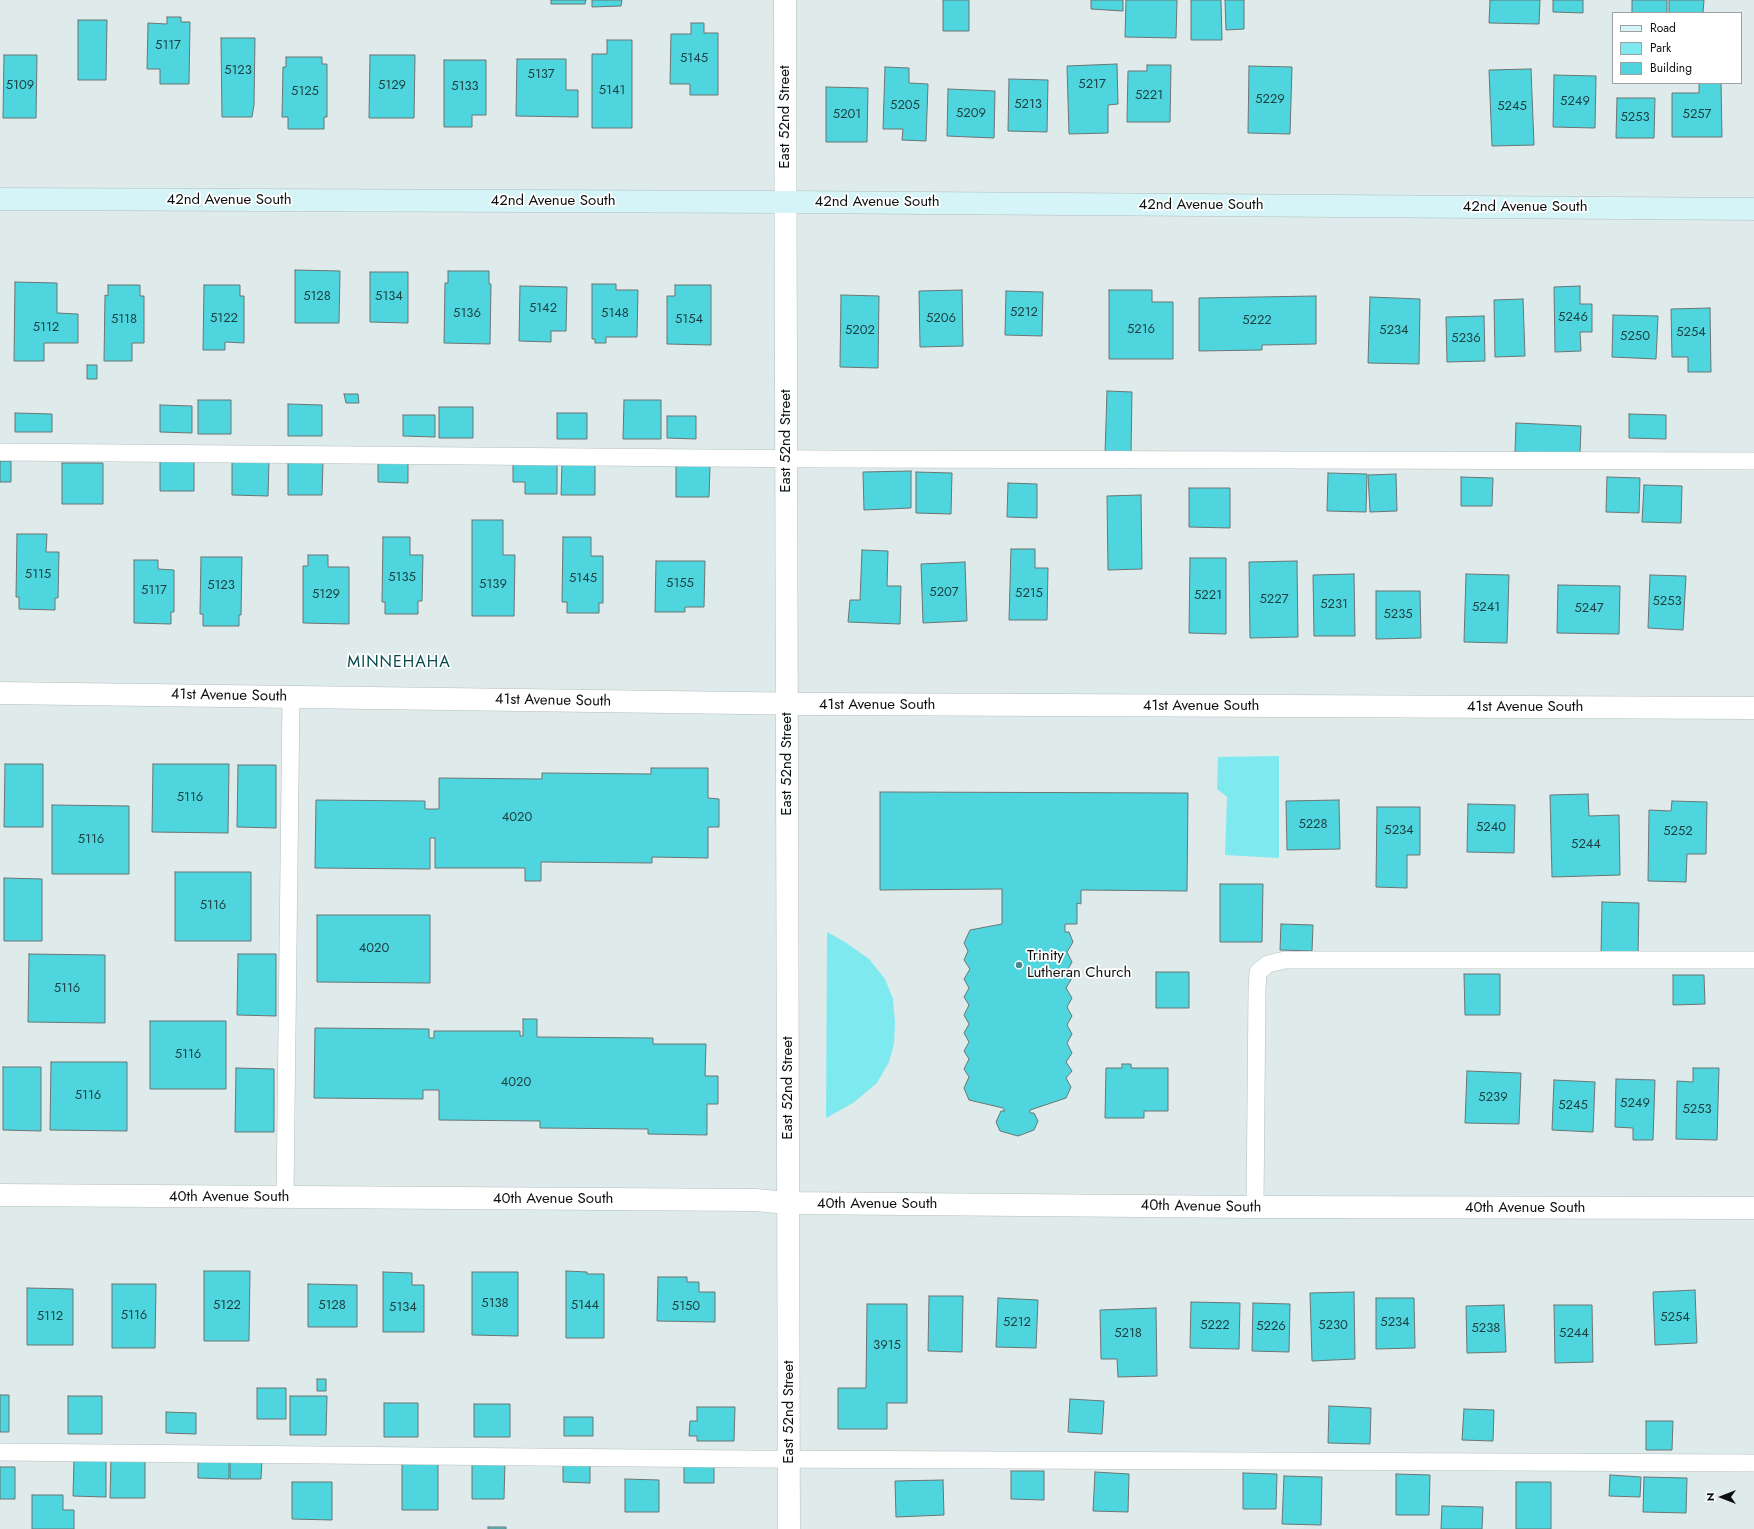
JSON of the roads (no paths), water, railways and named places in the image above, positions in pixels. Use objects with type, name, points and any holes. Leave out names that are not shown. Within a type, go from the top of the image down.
[{"type":"street","name":"East 52nd Street","points":[[784,0],[789,1529]]},
{"type":"street","name":"42nd Avenue South","points":[[0,199],[1754,208]]},
{"type":"street","name":"41st Avenue South","points":[[0,693],[787,704],[1754,708]]},
{"type":"street","name":"40th Avenue South","points":[[0,1195],[747,1200],[788,1203],[1255,1207],[1754,1208]]},
{"type":"lane","points":[[0,452],[786,458],[1754,461]]},
{"type":"lane","points":[[286,1197],[291,697]]},
{"type":"lane","points":[[1255,1207],[1256,990],[1258,972],[1268,964],[1285,960],[1754,960]]},
{"type":"lane","points":[[0,1452],[789,1459],[1754,1463]]},
{"type":"place","name":"Trinity Lutheran Church","points":[[1019,965]]},
{"type":"district","name":"MINNEHAHA","points":[[399,663]]}]
